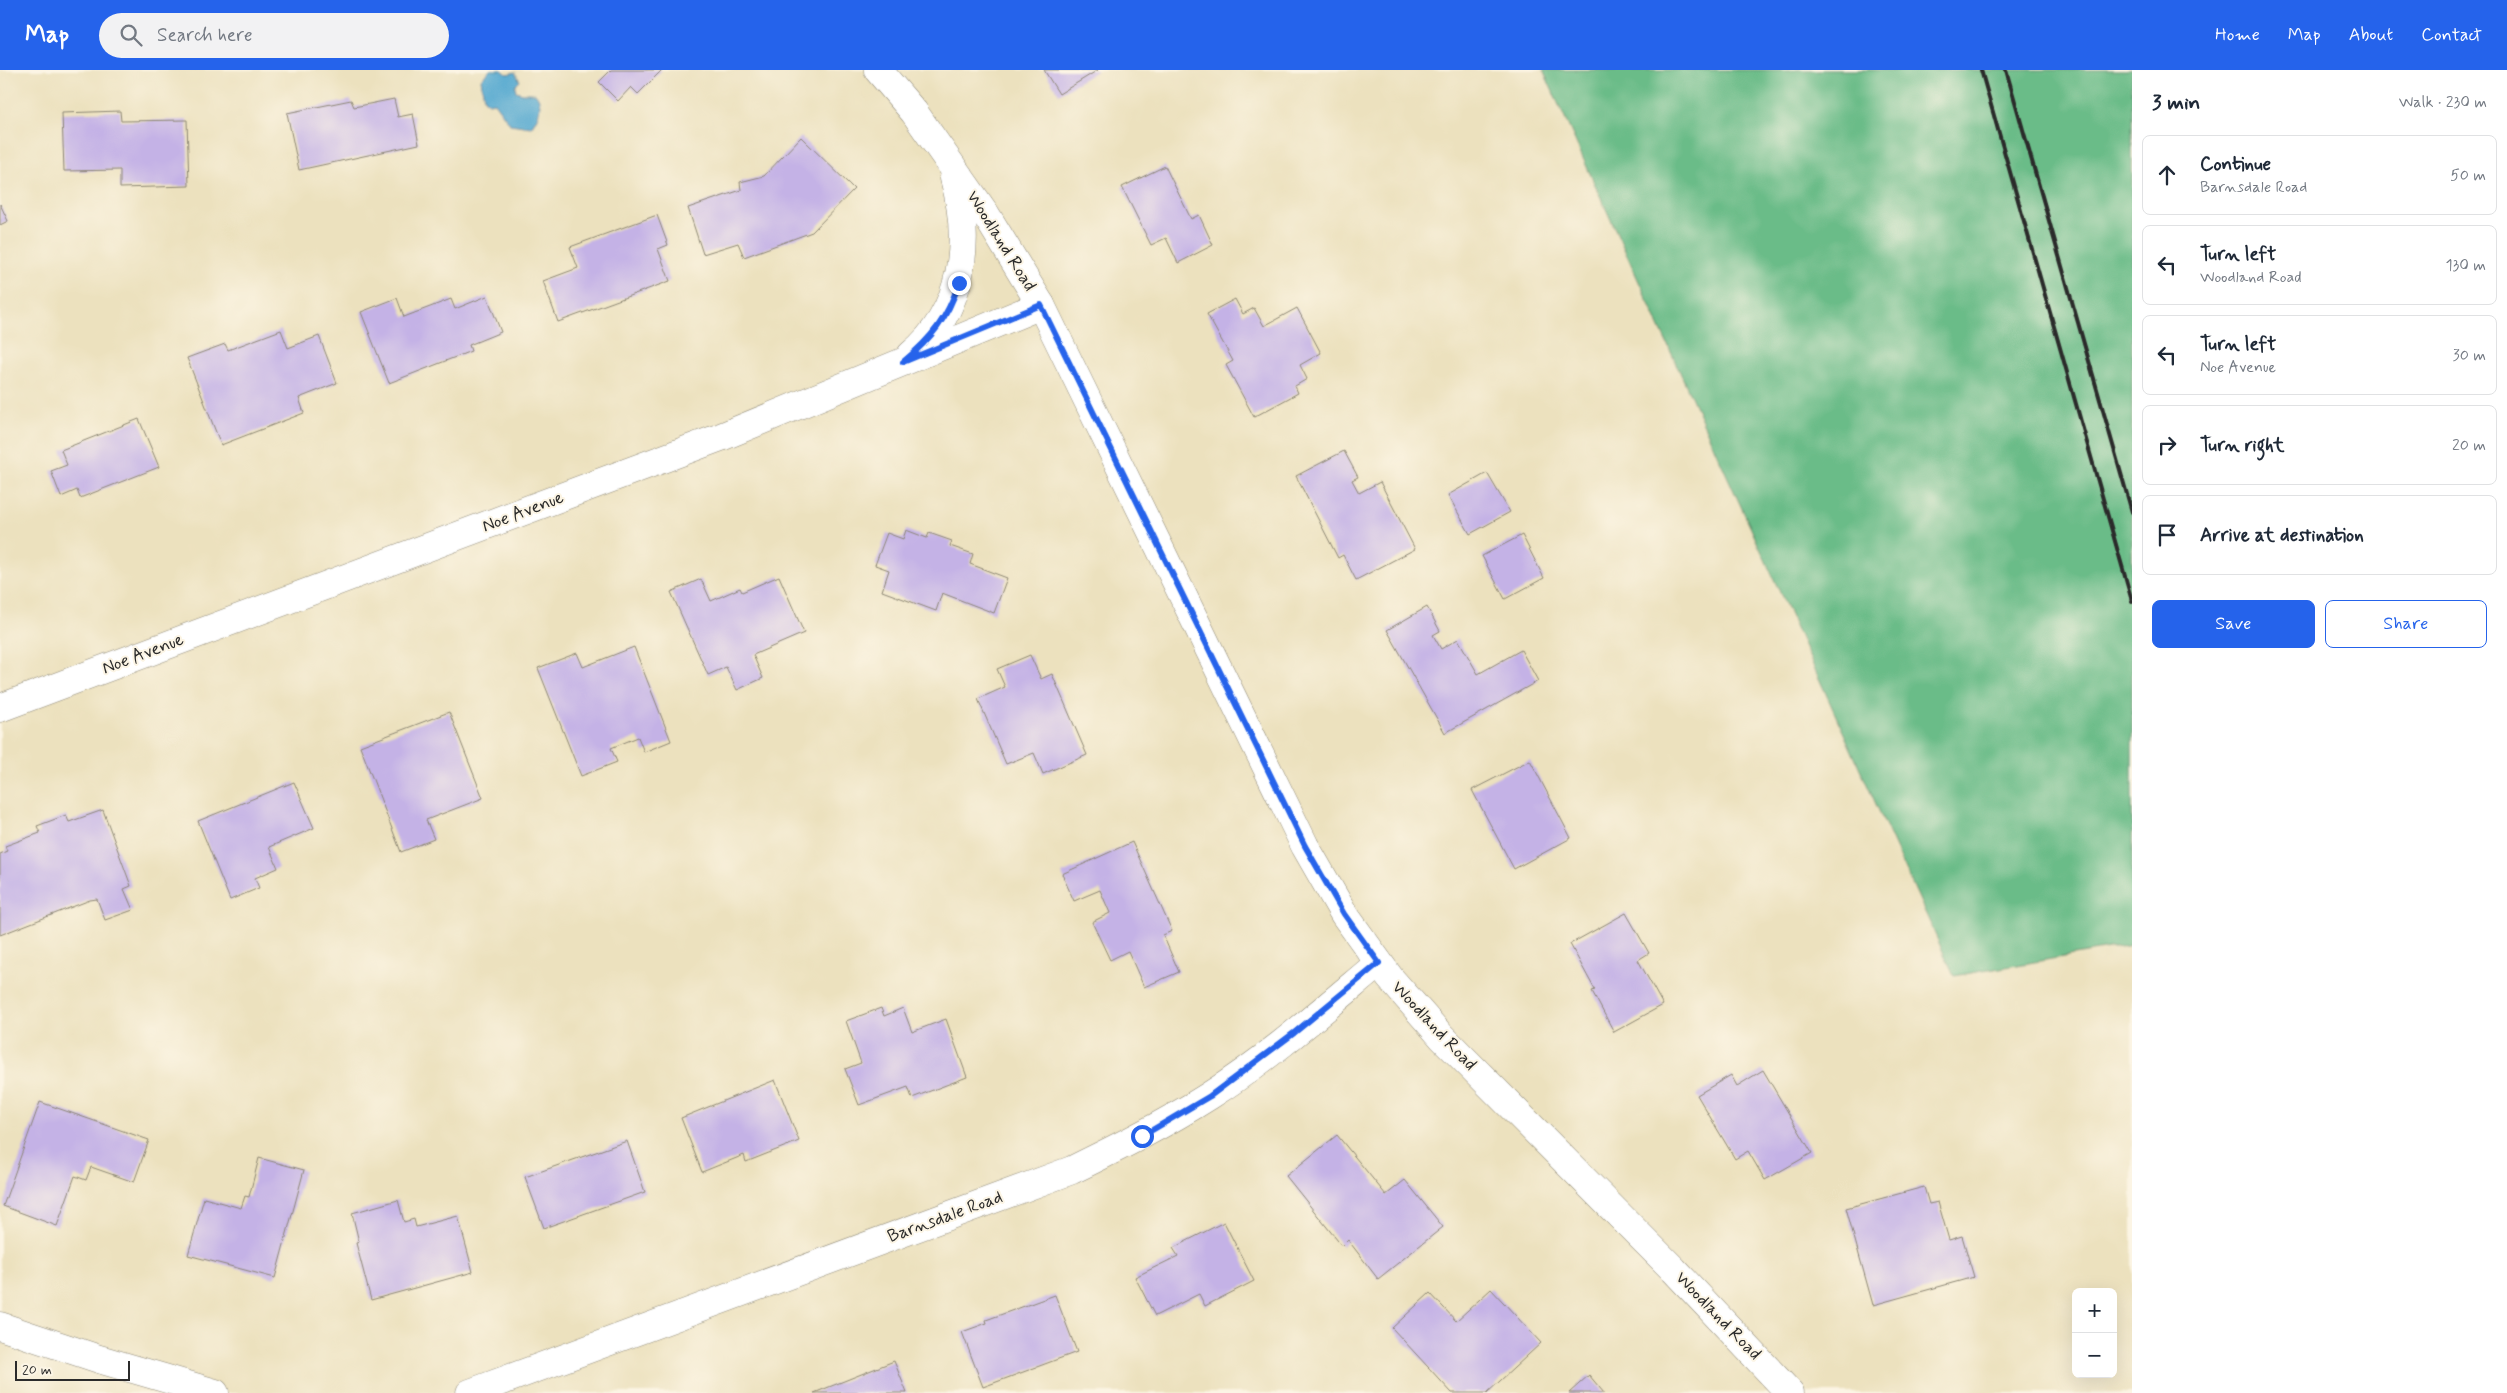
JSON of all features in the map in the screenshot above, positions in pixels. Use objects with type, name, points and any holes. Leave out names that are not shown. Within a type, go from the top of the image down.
[{"type":"street","name":"Woodland Road","points":[[878,70],[914,112],[985,213],[1041,305],[1305,846],[1344,914],[1379,963],[1442,1037],[1674,1270],[1790,1393]]},
{"type":"street","points":[[903,362],[931,337],[952,303],[959,283],[964,235],[961,203],[949,162]]},
{"type":"street","name":"Noe Avenue","points":[[0,708],[711,441],[1041,305]]},
{"type":"street","name":"Barnsdale Road","points":[[470,1393],[1089,1161],[1142,1136],[1210,1096],[1294,1033],[1379,963]]},
{"type":"street","points":[[0,1326],[99,1359],[214,1393]]},
{"type":"green space","points":[[1543,70],[2132,70],[2132,945],[1954,976]]},
{"type":"water","points":[[490,70],[502,70],[507,74],[515,72],[520,81],[515,86],[516,91],[535,93],[538,97],[540,106],[531,127],[510,124],[494,102],[489,103],[484,99],[481,79]]},
{"type":"building","points":[[611,70],[662,70],[638,94],[631,87],[618,101],[599,82]]},
{"type":"building","points":[[1044,70],[1098,70],[1059,94]]},
{"type":"building","points":[[394,99],[398,117],[413,114],[419,144],[299,170],[287,113],[351,100],[354,107]]},
{"type":"building","points":[[120,111],[121,121],[187,120],[189,186],[120,188],[120,170],[64,171],[62,113]]},
{"type":"building","points":[[801,137],[854,189],[812,232],[744,257],[738,243],[703,254],[688,208],[741,190],[740,182],[764,176]]},
{"type":"building","points":[[1165,166],[1191,219],[1199,215],[1213,245],[1178,263],[1166,238],[1151,245],[1122,187]]},
{"type":"building","points":[[0,204],[8,221],[0,225]]},
{"type":"building","points":[[657,215],[668,245],[658,249],[670,281],[558,322],[543,281],[578,268],[570,247]]},
{"type":"building","points":[[487,296],[501,332],[469,345],[471,351],[389,383],[361,312],[397,298],[404,317],[451,299],[455,309]]},
{"type":"building","points":[[1235,299],[1243,314],[1254,308],[1264,326],[1297,308],[1321,353],[1300,365],[1307,379],[1295,386],[1298,393],[1254,417],[1226,365],[1233,361],[1207,314]]},
{"type":"building","points":[[281,330],[288,348],[319,336],[337,383],[299,398],[304,413],[221,445],[187,358],[225,344],[228,350]]},
{"type":"building","points":[[139,419],[159,467],[80,498],[77,490],[61,497],[51,471],[67,465],[61,450]]},
{"type":"building","points":[[1344,451],[1358,477],[1352,480],[1359,493],[1380,482],[1415,549],[1356,580],[1343,555],[1338,558],[1296,476]]},
{"type":"building","points":[[1487,473],[1510,512],[1470,534],[1448,495]]},
{"type":"building","points":[[906,530],[927,538],[929,533],[952,541],[950,546],[973,554],[970,564],[1007,578],[994,613],[942,593],[936,611],[882,591],[889,570],[875,565],[887,533],[903,539]]},
{"type":"building","points":[[1522,535],[1544,578],[1505,599],[1482,556]]},
{"type":"building","points":[[779,576],[804,633],[753,655],[763,678],[737,690],[726,667],[708,675],[671,592],[701,579],[711,601],[740,588],[742,592]]},
{"type":"building","points":[[1427,607],[1440,631],[1433,635],[1441,649],[1458,639],[1478,674],[1521,650],[1538,681],[1445,733],[1387,630]]},
{"type":"building","points":[[634,647],[671,741],[644,752],[638,737],[611,748],[617,762],[581,776],[538,668],[577,653],[583,667]]},
{"type":"building","points":[[1030,655],[1041,679],[1052,674],[1087,755],[1043,774],[1034,753],[1006,764],[978,699],[1005,687],[997,669]]},
{"type":"building","points":[[449,712],[483,798],[426,820],[434,839],[401,852],[360,746]]},
{"type":"building","points":[[1530,760],[1571,838],[1514,869],[1472,790]]},
{"type":"building","points":[[294,782],[314,828],[269,847],[278,868],[255,878],[259,888],[230,900],[198,821]]},
{"type":"building","points":[[103,810],[131,886],[124,889],[133,910],[105,920],[97,899],[90,900],[0,935],[0,854],[7,851],[5,846],[40,833],[37,826],[66,815],[69,822]]},
{"type":"building","points":[[1132,842],[1172,931],[1163,935],[1179,972],[1144,987],[1128,951],[1110,960],[1092,922],[1110,913],[1100,890],[1074,901],[1062,874]]},
{"type":"building","points":[[1626,913],[1649,953],[1638,960],[1663,1005],[1614,1032],[1592,991],[1595,990],[1570,944]]},
{"type":"building","points":[[881,1008],[884,1016],[903,1008],[912,1032],[946,1019],[967,1077],[912,1098],[908,1087],[859,1105],[845,1069],[861,1063],[846,1021]]},
{"type":"building","points":[[1763,1070],[1812,1153],[1765,1180],[1748,1151],[1735,1159],[1697,1095],[1731,1075],[1737,1086]]},
{"type":"building","points":[[775,1080],[799,1141],[746,1162],[744,1155],[702,1172],[681,1118]]},
{"type":"building","points":[[40,1102],[149,1140],[134,1182],[91,1167],[86,1180],[75,1176],[57,1226],[3,1206]]},
{"type":"building","points":[[1337,1135],[1386,1195],[1405,1180],[1443,1227],[1378,1279],[1348,1240],[1342,1246],[1286,1176]]},
{"type":"building","points":[[627,1141],[645,1192],[544,1228],[525,1177]]},
{"type":"building","points":[[259,1158],[304,1170],[275,1278],[188,1255],[204,1198],[241,1208],[245,1196],[249,1197]]},
{"type":"building","points":[[1924,1187],[1929,1204],[1938,1202],[1949,1240],[1962,1236],[1974,1277],[1873,1305],[1846,1208]]},
{"type":"building","points":[[398,1200],[404,1222],[414,1219],[416,1227],[458,1216],[473,1272],[371,1300],[356,1243],[359,1242],[352,1213]]},
{"type":"building","points":[[1224,1222],[1254,1281],[1205,1306],[1199,1294],[1155,1316],[1135,1277],[1178,1256],[1173,1248]]},
{"type":"building","points":[[1491,1289],[1541,1343],[1487,1393],[1452,1393],[1392,1328],[1430,1293],[1456,1321]]},
{"type":"building","points":[[1055,1295],[1077,1352],[983,1387],[962,1332],[987,1323],[986,1320]]},
{"type":"building","points":[[894,1361],[907,1393],[814,1393]]},
{"type":"building","points":[[1589,1375],[1604,1393],[1569,1393]]},
{"type":"railway","points":[[1981,70],[2132,601]]},
{"type":"railway","points":[[2006,70],[2132,512]]},
{"type":"route","points":[[959,283],[952,303],[927,342],[903,362],[1041,305],[1305,846],[1344,914],[1379,963],[1294,1033],[1210,1096],[1142,1136]]}]
